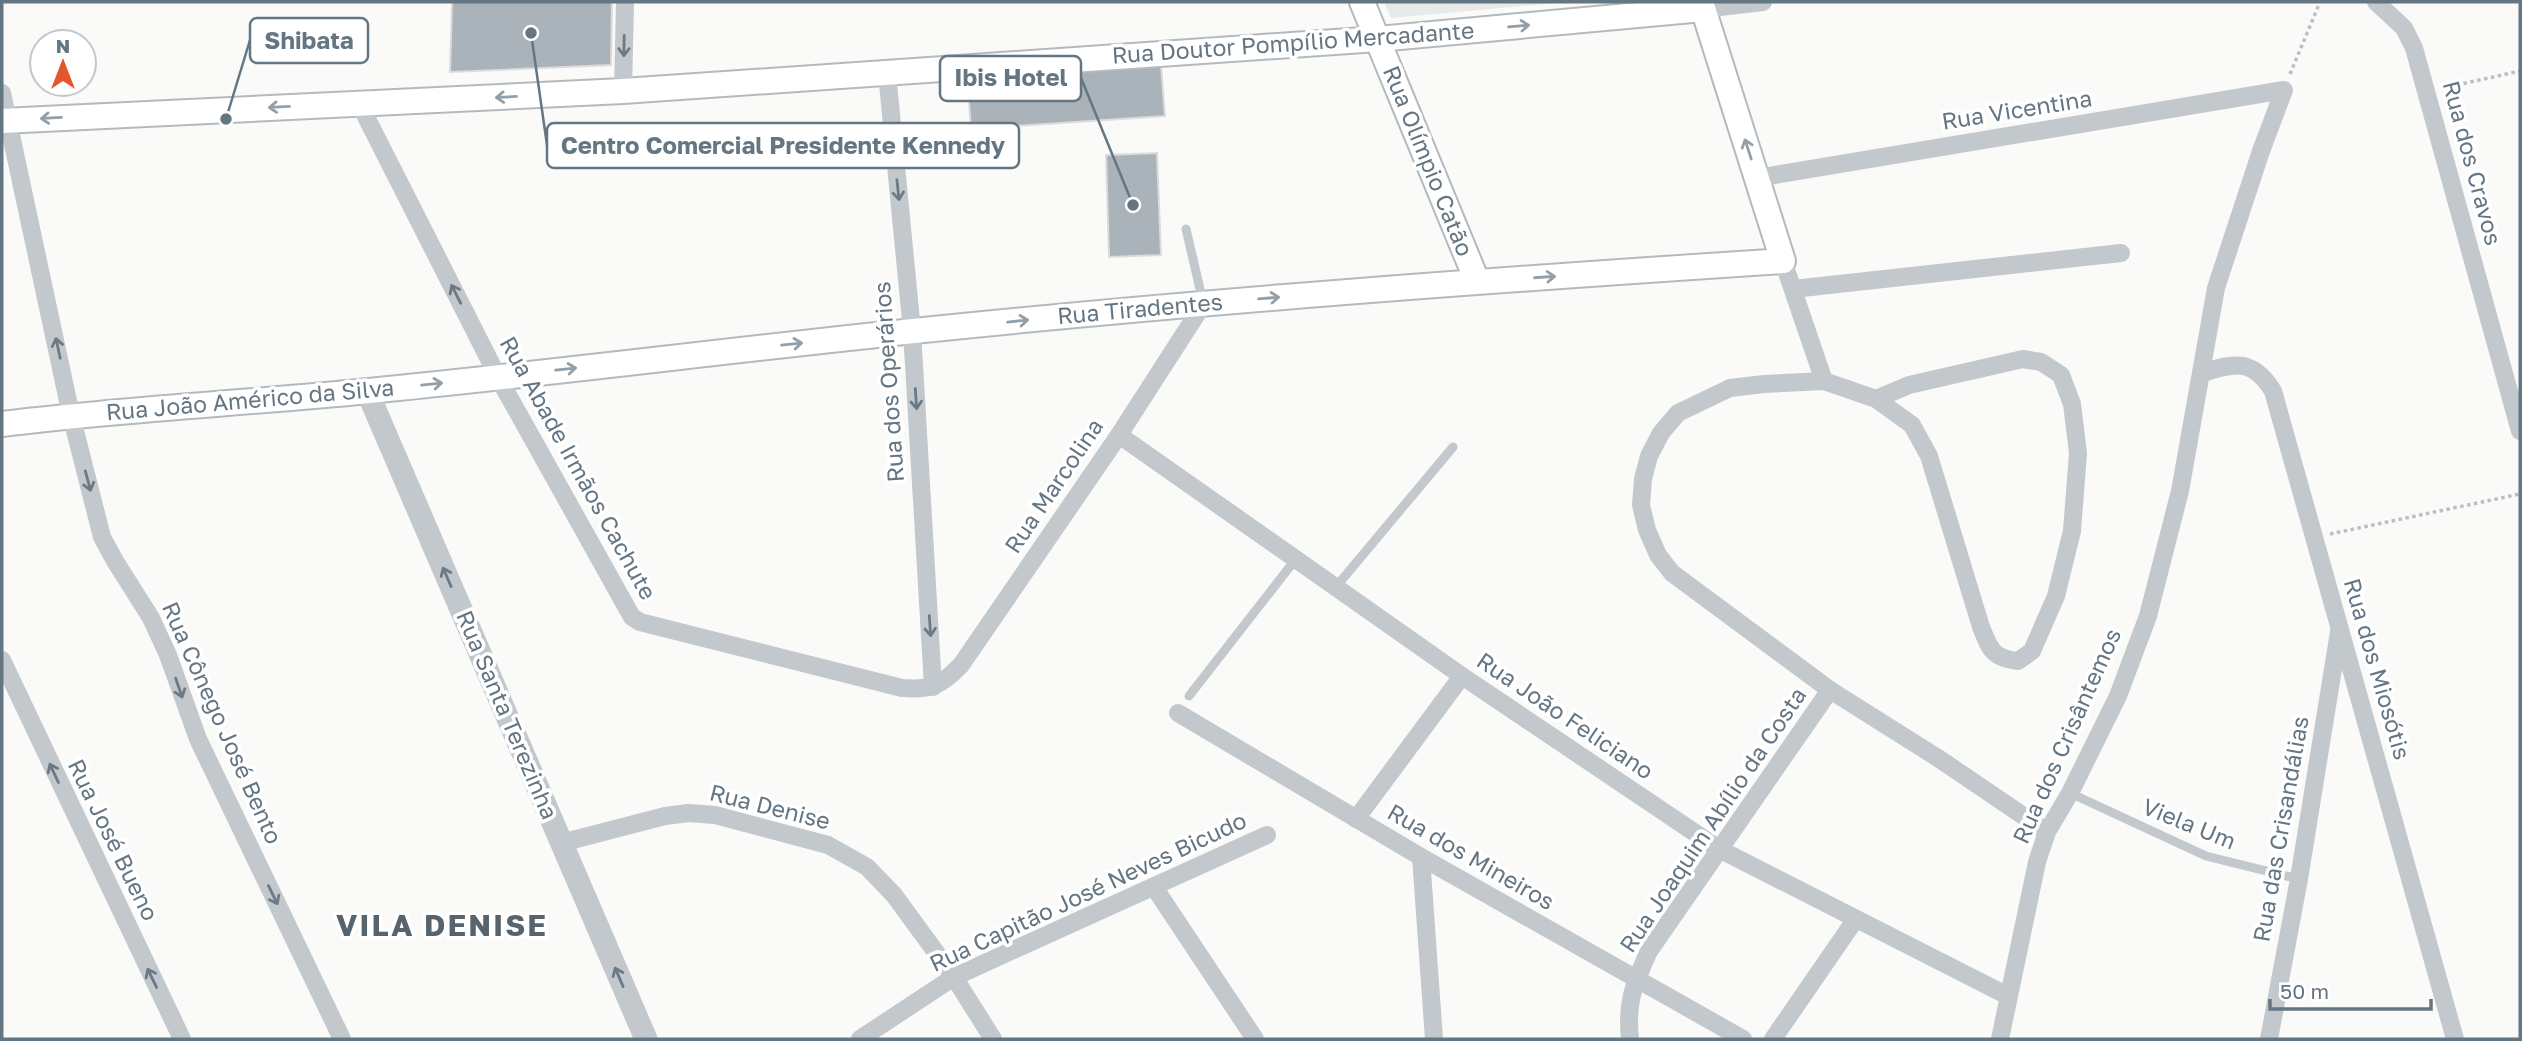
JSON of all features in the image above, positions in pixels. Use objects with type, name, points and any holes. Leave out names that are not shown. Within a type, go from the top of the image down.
[{"type":"main road","name":"Rua Olímpio Catão","points":[[1362,2],[1477,281]]},
{"type":"main road","name":"Rua Doutor Pompílio Mercadante","points":[[5,121],[623,91],[887,73],[1378,38],[1702,5]]},
{"type":"main road","points":[[1702,5],[1783,261]]},
{"type":"main road","name":"Rua Tiradentes","points":[[498,377],[912,331],[1203,303],[1477,281],[1783,261]]},
{"type":"main road","name":"Rua João Américo da Silva","points":[[2,424],[71,415],[368,391],[498,377]]},
{"type":"street","points":[[623,91],[625,2]]},
{"type":"street","points":[[1702,5],[1763,2]]},
{"type":"street","name":"Rua dos Cravos","points":[[2376,2],[2404,28],[2414,48],[2520,431]]},
{"type":"street","name":"Rua dos Operários","points":[[887,73],[912,331],[933,687]]},
{"type":"street","points":[[2203,373],[2216,288],[2284,90]]},
{"type":"street","name":"Rua Vicentina","points":[[1758,178],[2284,90]]},
{"type":"street","name":"Rua Cônego José Bento","points":[[2,93],[5,121],[71,415],[102,537],[151,618],[168,655],[198,739],[342,1039]]},
{"type":"street","name":"Rua Abade Irmãos Cachute","points":[[359,103],[498,377],[629,614],[635,620],[902,688],[933,687]]},
{"type":"street","points":[[1793,289],[2121,253]]},
{"type":"street","points":[[1783,261],[1824,382]]},
{"type":"street","name":"Rua Marcolina","points":[[933,687],[948,678],[961,665],[1119,435],[1203,303]]},
{"type":"street","points":[[1876,399],[1909,385],[2023,359],[2041,362],[2061,375],[2072,404],[2078,453],[2072,531],[2056,596],[2032,651],[2018,661],[2006,660],[1992,652],[1981,627],[1929,456],[1912,425],[1876,399],[1824,382],[1764,384],[1730,388],[1678,413],[1661,433],[1649,456],[1643,479],[1641,505],[1647,530],[1658,555],[1672,573],[1830,690],[1938,758],[2047,832]]},
{"type":"street","name":"Rua dos Miosótis","points":[[2203,373],[2239,364],[2253,369],[2265,378],[2273,391],[2455,1039]]},
{"type":"street","name":"Rua dos Crisântemos","points":[[2000,1039],[2037,862],[2047,832],[2070,793],[2118,696],[2148,616],[2180,491],[2203,373]]},
{"type":"street","name":"Rua Santa Terezinha","points":[[368,391],[646,1039]]},
{"type":"street","name":"Rua João Feliciano","points":[[1119,435],[1462,676],[1720,849],[2008,996]]},
{"type":"street","name":"Rua das Crisandálias","points":[[2269,1039],[2299,880],[2340,626]]},
{"type":"street","name":"Rua José Bueno","points":[[2,660],[182,1039]]},
{"type":"street","points":[[1356,819],[1462,676]]},
{"type":"street","name":"Rua Joaquim Abílio da Costa","points":[[1630,1039],[1630,995],[1649,951],[1830,690]]},
{"type":"street","name":"Rua dos Mineiros","points":[[1178,713],[1421,858],[1743,1039]]},
{"type":"street","name":"Rua Denise","points":[[561,843],[665,816],[689,813],[715,815],[828,845],[867,867],[885,886],[954,977],[993,1039]]},
{"type":"street","name":"Rua Capitão José Neves Bicudo","points":[[860,1039],[954,977],[1267,835]]},
{"type":"street","points":[[1421,858],[1434,1039]]},
{"type":"street","points":[[1154,887],[1255,1039]]},
{"type":"street","points":[[1773,1039],[1855,920]]},
{"type":"lane","points":[[1186,229],[1203,303]]},
{"type":"lane","points":[[1335,588],[1454,447]]},
{"type":"lane","points":[[1189,696],[1295,559]]},
{"type":"lane","name":"Viela Um","points":[[2070,793],[2206,856],[2299,880]]},
{"type":"path","points":[[2284,90],[2320,2]]},
{"type":"path","points":[[2427,92],[2520,71]]},
{"type":"path","points":[[2315,537],[2520,494]]},
{"type":"shaded area","points":[[1384,2],[1569,2],[1391,18]]},
{"type":"building","points":[[452,2],[612,2],[611,65],[450,72]]},
{"type":"building","points":[[1161,65],[1165,116],[971,129],[967,78]]},
{"type":"building","points":[[1157,153],[1161,255],[1109,257],[1106,155]]},
{"type":"place","name":"Centro Comercial Presidente Kennedy","points":[[531,33]]},
{"type":"place","name":"Shibata","points":[[226,119]]},
{"type":"place","name":"Ibis Hotel","points":[[1133,205]]},
{"type":"district","name":"VILA DENISE","points":[[442,926]]}]
